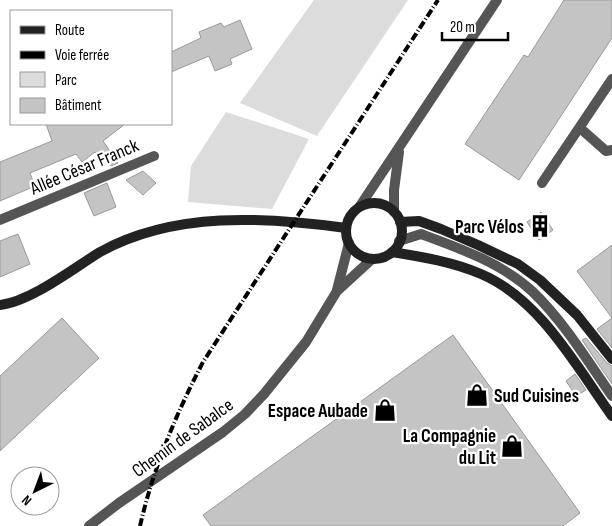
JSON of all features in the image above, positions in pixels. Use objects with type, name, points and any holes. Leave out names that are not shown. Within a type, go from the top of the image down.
[{"type":"street","points":[[360,206],[374,203],[388,207],[394,212],[402,228],[400,241],[392,252],[379,258],[358,254],[349,243],[346,228],[350,216],[360,206],[399,149],[497,0]]},
{"type":"street","points":[[542,184],[612,79]]},
{"type":"street","points":[[580,128],[606,151],[612,150]]},
{"type":"street","points":[[394,212],[394,190],[399,149]]},
{"type":"street","name":"Allée César Franck","points":[[0,220],[154,156]]},
{"type":"street","points":[[0,305],[8,304],[24,297],[102,252],[133,238],[163,228],[199,222],[230,220],[293,222],[346,228]]},
{"type":"street","points":[[400,222],[419,221],[518,264],[540,280],[577,315],[612,359]]},
{"type":"street","points":[[400,241],[420,234],[477,256],[511,275],[532,291],[557,319],[612,396]]},
{"type":"street","name":"Chemin de Sabalce","points":[[337,291],[349,243]]},
{"type":"street","points":[[392,252],[451,263],[482,274],[520,298],[536,313],[553,334],[612,416]]},
{"type":"street","name":"Chemin de Sabalce","points":[[89,526],[119,503],[224,432],[245,414],[264,394],[306,342],[337,291],[372,258]]},
{"type":"green space","points":[[314,0],[408,0],[317,136],[240,103]]},
{"type":"green space","points":[[226,112],[309,139],[272,209],[188,202],[191,166]]},
{"type":"building","points":[[564,0],[612,0],[612,38],[519,180],[465,144],[524,55],[528,57]]},
{"type":"building","points":[[240,20],[252,49],[230,59],[232,64],[215,71],[209,56],[172,72],[172,52],[201,38],[199,32],[221,23],[224,27]]},
{"type":"building","points":[[46,125],[124,125],[103,141],[118,163],[111,166],[95,152],[82,162],[76,154],[30,173],[35,186],[0,201],[0,162],[52,141]]},
{"type":"building","points":[[143,171],[156,183],[143,195],[126,180]]},
{"type":"building","points":[[107,183],[116,207],[94,216],[84,193]]},
{"type":"building","name":"Parc Vélos","points":[[541,212],[553,230],[539,240],[527,222]]},
{"type":"building","points":[[18,234],[30,264],[0,277],[0,241]]},
{"type":"building","points":[[612,245],[612,318],[577,271]]},
{"type":"building","points":[[62,318],[99,358],[0,451],[0,376]]},
{"type":"building","points":[[612,318],[612,348],[597,329]]},
{"type":"building","points":[[453,335],[580,513],[563,526],[211,526],[203,515]]},
{"type":"building","points":[[586,338],[607,363],[612,366],[612,384],[582,340]]},
{"type":"building","points":[[575,374],[586,390],[576,396],[566,381]]},
{"type":"railway","points":[[140,526],[166,442],[203,362],[438,0]]},
{"type":"place","name":"Parc Vélos","points":[[540,226]]},
{"type":"place","name":"Sud Cuisines","points":[[477,395]]},
{"type":"place","name":"Espace Aubade","points":[[385,410]]},
{"type":"place","name":"La Compagnie du Lit","points":[[512,446]]}]
